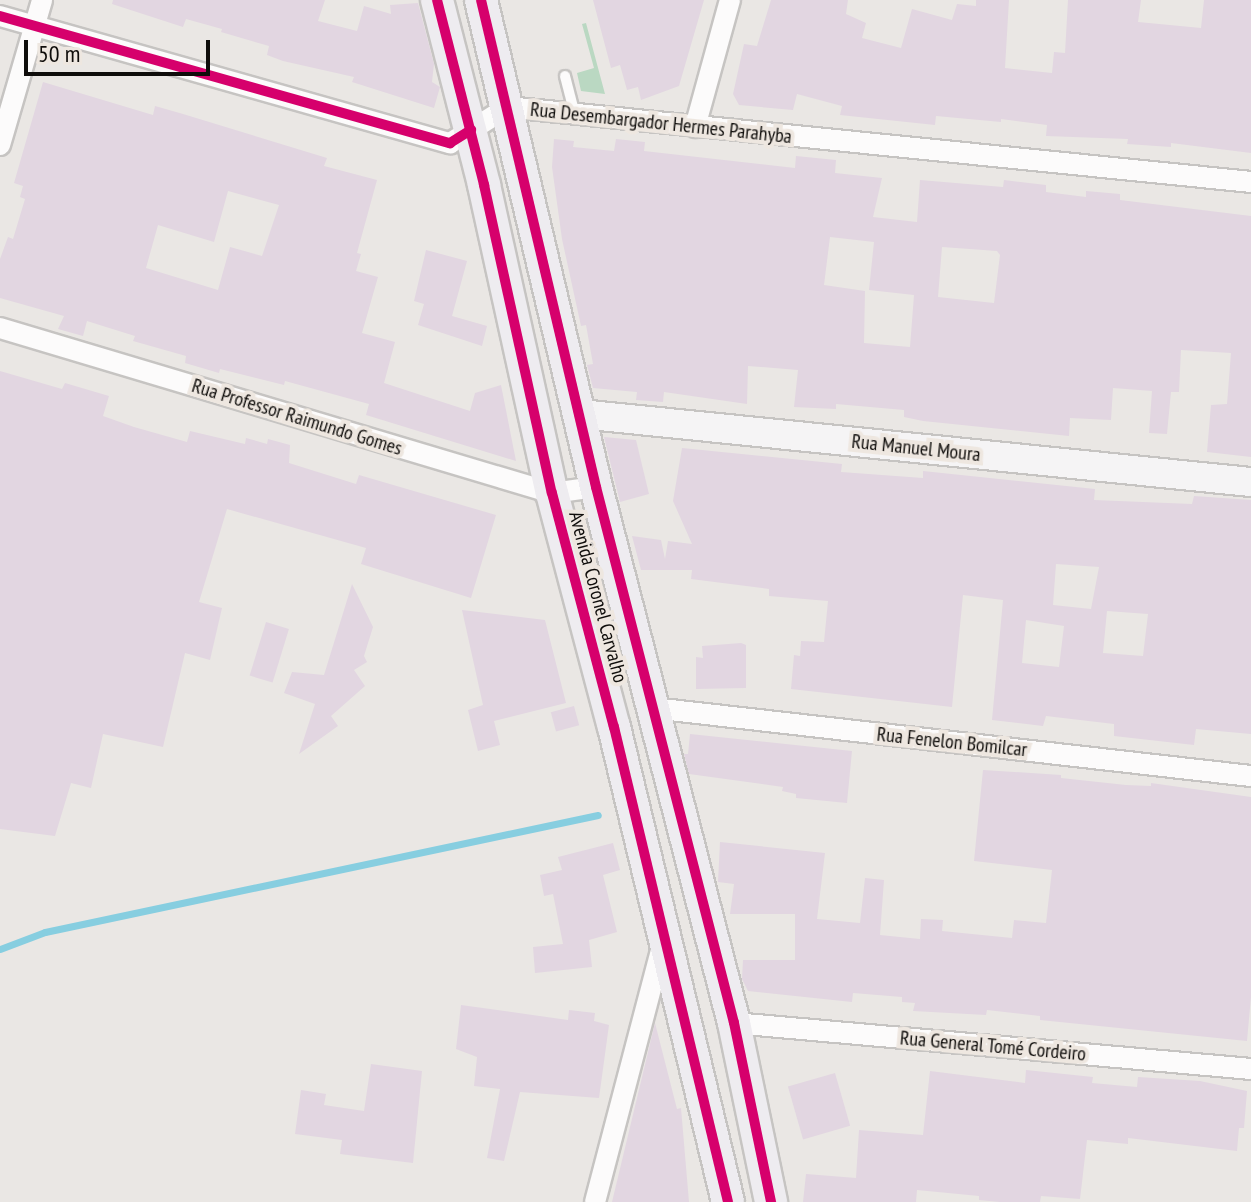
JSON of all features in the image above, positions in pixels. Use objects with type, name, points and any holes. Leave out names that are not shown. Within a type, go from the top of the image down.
[{"type":"main road","name":"Avenida Coronel Carvalho","points":[[437,0],[471,130],[552,493],[651,875],[728,1202]]},
{"type":"main road","name":"Avenida Coronel Carvalho","points":[[481,0],[596,487],[734,1023],[771,1202]]},
{"type":"street","points":[[0,145],[42,0]]},
{"type":"street","points":[[695,127],[730,0]]},
{"type":"street","name":"Rua Desembargador Hermes Parahyba","points":[[0,16],[450,143],[508,107],[1251,182]]},
{"type":"street","name":"Rua Professor Raimundo Gomes","points":[[0,328],[552,493],[596,487]]},
{"type":"street","name":"Rua Manuel Moura","points":[[580,414],[1251,482]]},
{"type":"street","name":"Rua Fenelon Bomilcar","points":[[654,714],[1251,776]]},
{"type":"street","points":[[595,1202],[664,939]]},
{"type":"street","name":"Rua General Tomé Cordeiro","points":[[734,1023],[1251,1069]]},
{"type":"lane","points":[[565,76],[575,115]]},
{"type":"green space","points":[[586,23],[605,94],[581,91],[577,73],[594,68],[582,24]]},
{"type":"building","points":[[113,0],[325,0],[318,21],[357,31],[364,6],[391,14],[390,5],[418,3],[434,64],[432,82],[440,87],[434,108],[352,82],[354,77],[283,61],[267,55],[269,46],[221,32],[222,29],[186,19],[183,27],[112,4]]},
{"type":"building","points":[[593,0],[704,0],[679,86],[641,100],[638,87],[627,90],[620,65],[611,68]]},
{"type":"building","points":[[771,0],[848,0],[846,14],[866,23],[862,38],[901,48],[912,9],[952,20],[957,4],[976,6],[976,0],[1009,0],[1005,68],[1052,73],[1054,52],[1065,53],[1068,0],[1141,0],[1138,22],[1201,28],[1204,0],[1251,0],[1251,153],[1171,143],[1171,147],[1127,144],[1128,139],[1046,136],[1047,125],[1001,119],[1001,122],[936,116],[935,125],[840,115],[842,106],[797,94],[793,110],[739,105],[733,94],[744,44],[757,46]]},
{"type":"building","points":[[43,82],[153,115],[155,106],[183,114],[327,158],[324,166],[377,180],[357,253],[361,254],[356,271],[378,277],[362,333],[395,342],[384,383],[470,411],[475,393],[501,385],[516,461],[366,415],[369,404],[285,381],[284,385],[185,363],[186,356],[133,341],[135,336],[87,321],[83,336],[58,329],[64,316],[0,298],[0,259],[8,237],[13,239],[25,199],[20,197],[23,186],[14,183]],"holes":[[[228,191],[279,205],[262,256],[230,247],[218,290],[146,268],[158,225],[214,242]]]},
{"type":"building","points":[[554,139],[574,141],[573,147],[614,151],[616,139],[645,142],[644,151],[795,168],[796,156],[836,160],[835,173],[882,178],[873,217],[917,222],[920,180],[1003,187],[1004,180],[1046,185],[1046,192],[1086,197],[1086,191],[1120,194],[1120,200],[1251,216],[1251,457],[1207,452],[1211,405],[1227,404],[1231,353],[1181,350],[1179,392],[1171,392],[1167,434],[1149,433],[1152,391],[1113,388],[1111,420],[1070,418],[1069,436],[923,421],[904,417],[904,410],[836,404],[836,409],[794,407],[798,370],[748,366],[747,404],[664,392],[663,402],[636,400],[637,392],[593,388],[587,365],[593,364],[586,325],[581,326],[562,239],[552,167]],"holes":[[[830,237],[874,242],[869,290],[914,295],[910,347],[864,343],[865,291],[824,285]],[[942,247],[997,251],[1000,255],[994,303],[938,297]]]},
{"type":"building","points":[[426,250],[467,261],[452,316],[487,326],[482,346],[418,325],[424,304],[414,301]]},
{"type":"building","points":[[0,371],[62,389],[65,383],[109,396],[103,416],[134,427],[187,442],[190,431],[245,444],[246,438],[267,444],[268,439],[290,445],[289,463],[356,484],[359,475],[496,515],[471,598],[361,564],[366,548],[227,509],[199,602],[222,608],[210,660],[185,653],[163,747],[103,734],[91,788],[71,783],[55,836],[0,829]]},
{"type":"building","points":[[604,437],[636,440],[649,494],[620,502]]},
{"type":"building","points":[[682,448],[842,464],[841,472],[923,478],[923,471],[1095,489],[1094,500],[1192,504],[1194,496],[1251,500],[1251,734],[1196,729],[1194,745],[1114,736],[1114,724],[1046,716],[1043,726],[992,720],[1003,600],[963,595],[952,707],[791,689],[794,655],[800,656],[801,641],[824,642],[828,601],[769,596],[769,589],[691,579],[692,570],[641,570],[632,536],[661,540],[665,559],[668,541],[692,544],[673,501]],"holes":[[[1056,564],[1099,567],[1091,609],[1053,605]],[[1107,611],[1148,614],[1143,656],[1103,653]],[[1026,620],[1064,626],[1059,667],[1022,663]]]},
{"type":"building","points":[[352,584],[373,627],[364,656],[367,662],[354,670],[365,686],[331,716],[338,726],[299,754],[315,704],[284,693],[292,672],[324,675]]},
{"type":"building","points":[[462,610],[545,620],[566,703],[494,721],[500,745],[478,751],[468,710],[483,705]]},
{"type":"building","points":[[266,622],[289,629],[273,683],[250,676]]},
{"type":"building","points":[[746,645],[746,688],[696,689],[696,657],[703,658],[702,646]]},
{"type":"building","points":[[574,706],[579,725],[556,732],[551,712]]},
{"type":"building","points":[[690,734],[852,751],[847,803],[796,798],[796,794],[782,791],[783,787],[689,774],[684,754],[688,754]]},
{"type":"building","points":[[983,770],[1061,775],[1061,778],[1126,785],[1151,786],[1151,783],[1251,797],[1251,997],[1247,1041],[1040,1020],[1040,1016],[987,1010],[986,1015],[913,1011],[915,1003],[902,1002],[902,997],[853,993],[852,1002],[748,991],[742,979],[743,960],[795,960],[795,914],[730,914],[734,884],[718,882],[720,842],[825,853],[817,919],[860,923],[865,878],[884,880],[880,935],[920,939],[921,919],[943,920],[942,931],[1012,938],[1014,920],[1046,923],[1052,870],[974,861]]},
{"type":"building","points":[[613,843],[620,870],[603,875],[617,932],[589,940],[592,967],[535,973],[533,947],[563,944],[553,894],[544,896],[540,875],[562,870],[558,857]]},
{"type":"building","points":[[461,1005],[568,1020],[569,1010],[595,1013],[594,1021],[609,1025],[599,1098],[520,1092],[504,1161],[487,1158],[500,1089],[474,1086],[477,1057],[456,1049]]},
{"type":"building","points":[[655,1023],[677,1109],[681,1108],[689,1202],[612,1202]]},
{"type":"building","points":[[371,1064],[422,1071],[413,1163],[340,1154],[342,1140],[295,1134],[301,1090],[326,1094],[324,1105],[364,1111]]},
{"type":"building","points":[[1026,1070],[1093,1077],[1092,1083],[1137,1087],[1138,1077],[1200,1081],[1247,1091],[1244,1128],[1239,1128],[1237,1151],[1128,1138],[1128,1144],[1087,1140],[1080,1199],[1041,1196],[1040,1202],[1000,1202],[979,1200],[979,1196],[917,1190],[916,1202],[803,1202],[806,1174],[856,1178],[859,1130],[923,1135],[930,1071],[1025,1083]]},
{"type":"building","points":[[835,1073],[850,1126],[803,1139],[788,1087]]},
{"type":"waterway","points":[[0,949],[45,932],[598,815]]},
{"type":"cycle path","points":[[437,0],[484,185],[552,493],[614,727],[728,1202]]},
{"type":"cycle path","points":[[481,0],[596,487],[734,1023],[771,1202]]},
{"type":"cycle path","points":[[0,16],[450,143],[471,130]]}]
